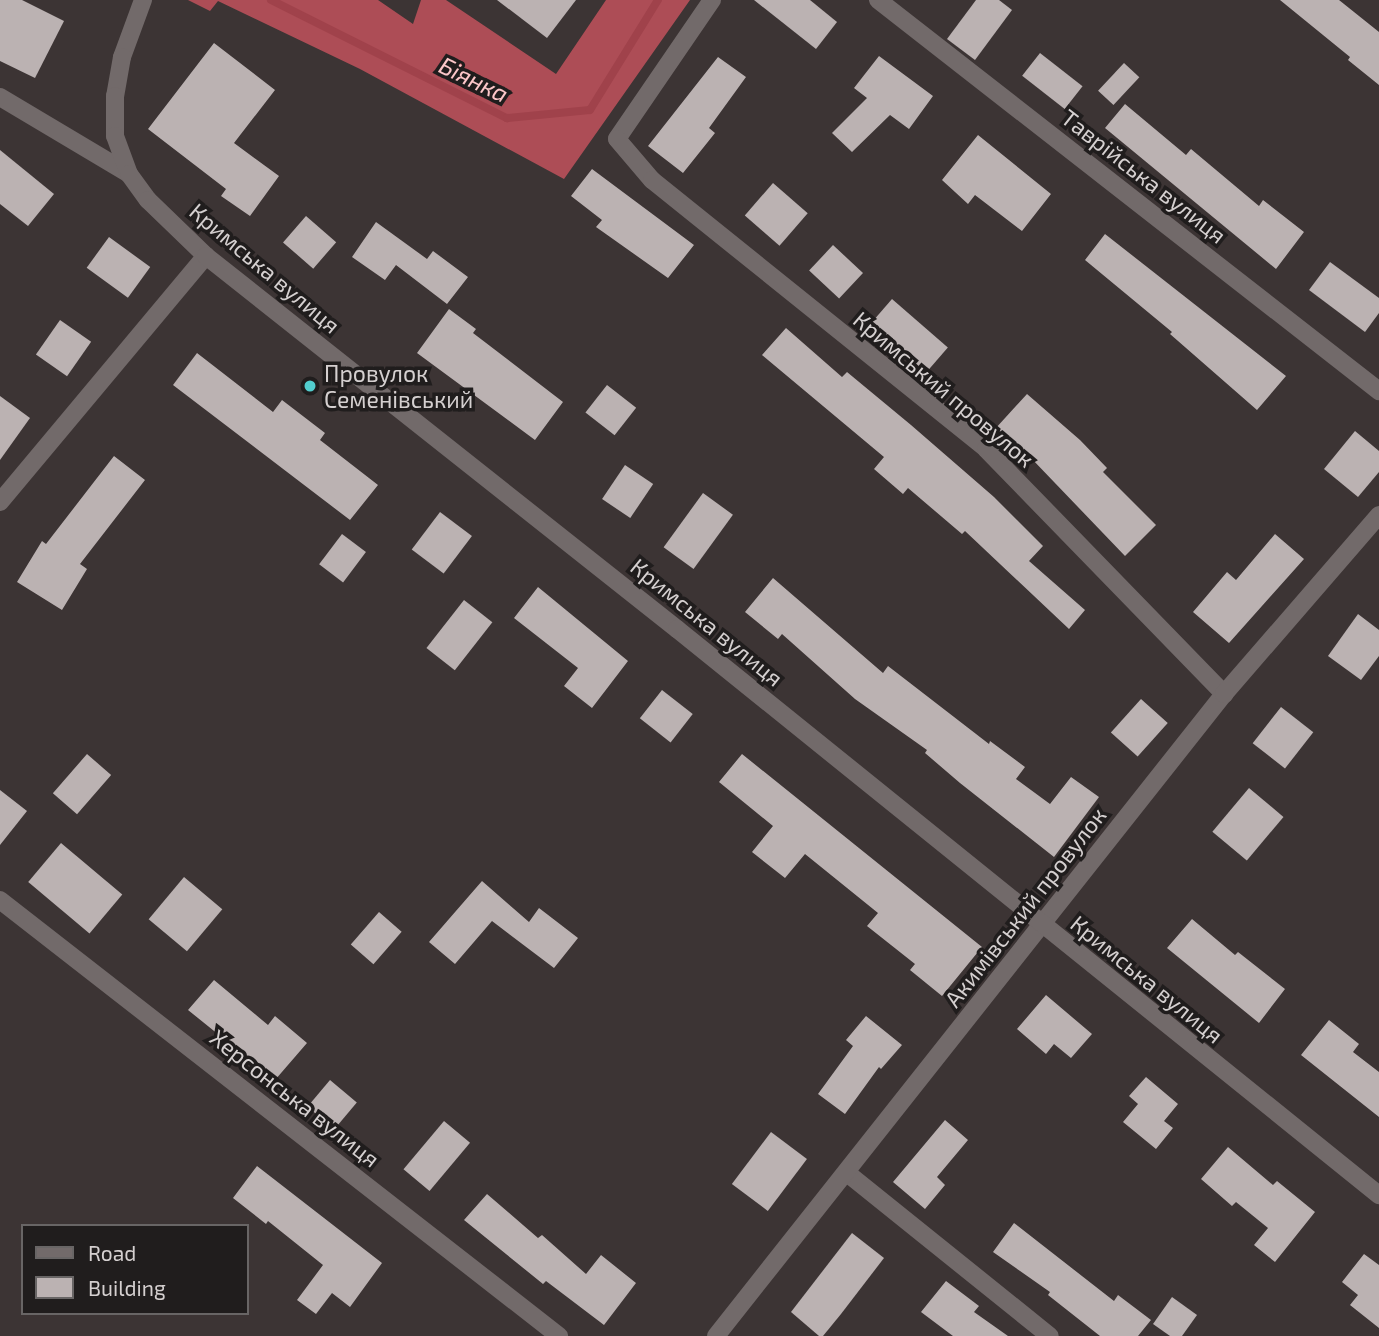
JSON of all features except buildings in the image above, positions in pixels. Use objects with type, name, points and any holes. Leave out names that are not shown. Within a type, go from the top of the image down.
[{"type":"street","points":[[129,174],[114,136],[115,96],[122,57],[144,0]]},
{"type":"street","name":"Кримський провулок","points":[[712,0],[617,139],[652,180],[986,449],[1224,694]]},
{"type":"street","name":"Таврійська вулиця","points":[[878,0],[1379,391]]},
{"type":"street","name":"Кримська вулиця","points":[[0,97],[129,174],[148,200],[206,256],[666,620],[1379,1195]]},
{"type":"street","points":[[0,502],[206,256]]},
{"type":"street","name":"Акимівський провулок","points":[[716,1336],[1224,694],[1379,515]]},
{"type":"street","name":"Херсонська вулиця","points":[[0,901],[559,1336]]},
{"type":"street","points":[[847,1173],[1051,1336]]},
{"type":"shaded area","points":[[188,0],[378,0],[413,24],[421,0],[446,0],[556,74],[606,0],[690,0],[564,179],[360,69],[218,1],[210,11]]},
{"type":"waterway","name":"Біянка","points":[[271,0],[507,118],[590,110],[658,0]]},
{"type":"place","name":"Провулок Семенівський","points":[[310,386]]}]
